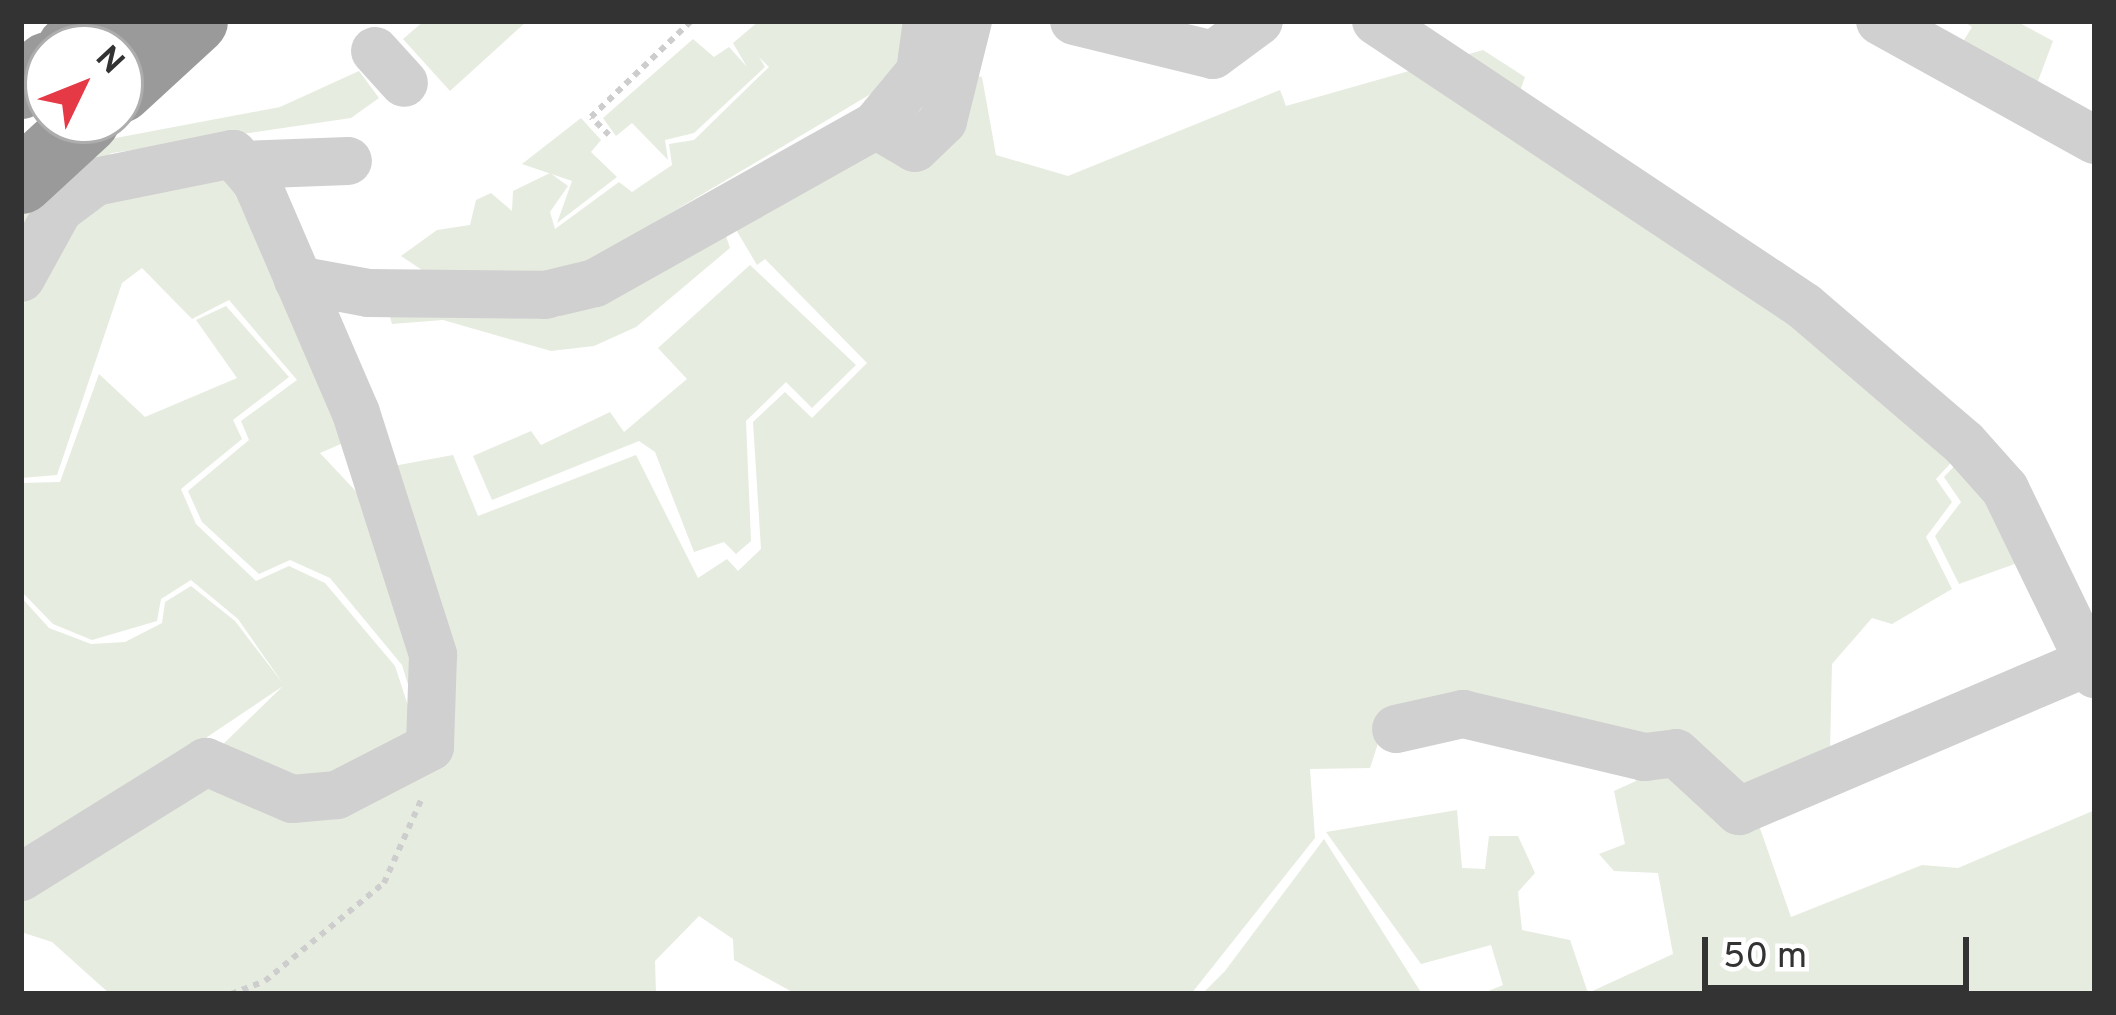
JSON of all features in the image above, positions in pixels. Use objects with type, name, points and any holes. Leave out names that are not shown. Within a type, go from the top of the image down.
[{"type":"highway","points":[[21,37],[36,21]]},
{"type":"highway","points":[[144,68],[195,21]]},
{"type":"highway","points":[[21,181],[61,144]]},
{"type":"street","points":[[298,280],[390,294],[545,295],[595,283],[876,125],[920,72],[927,21]]},
{"type":"street","points":[[876,125],[915,148],[943,121],[968,21]]},
{"type":"street","points":[[1074,21],[1214,55],[1259,21]]},
{"type":"street","points":[[1376,21],[1766,279],[1964,442],[2005,489],[2092,668],[1739,811],[1676,753],[1645,757],[1463,714],[1396,729]]},
{"type":"street","points":[[1880,21],[2095,140]]},
{"type":"street","points":[[21,278],[59,209],[95,182],[233,154],[298,280],[413,569],[434,655],[430,747],[337,795],[292,799],[206,762],[21,877]]},
{"type":"street","points":[[242,165],[348,161]]},
{"type":"path","points":[[609,135],[591,117],[692,21]]},
{"type":"path","points":[[231,994],[265,981],[384,883],[414,823],[430,747]]},
{"type":"shaded area","points":[[424,21],[527,21],[450,91],[403,39]]},
{"type":"shaded area","points":[[759,21],[907,21],[896,79],[583,265],[529,279],[422,270],[401,256],[437,230],[470,225],[476,200],[491,193],[512,211],[513,191],[550,173],[568,186],[550,212],[555,229],[619,182],[632,192],[672,165],[669,144],[694,140],[769,67],[759,57],[765,67],[694,133],[665,140],[668,160],[632,123],[616,136],[603,118],[693,39],[714,57],[729,47],[747,67],[733,43]]},
{"type":"shaded area","points":[[1963,21],[2016,21],[2053,41],[2035,89],[1956,53],[1972,27]]},
{"type":"shaded area","points":[[1483,50],[1525,77],[1517,100],[1960,453],[1936,479],[1952,502],[1926,537],[1952,589],[1892,624],[1872,618],[1832,664],[1830,750],[1743,799],[1678,744],[1384,725],[1370,768],[1310,769],[1315,838],[1191,994],[796,994],[734,960],[733,939],[699,916],[655,961],[656,994],[110,994],[52,942],[21,932],[21,886],[204,773],[287,806],[436,752],[388,467],[453,455],[478,516],[636,455],[698,578],[727,559],[738,571],[761,549],[753,422],[785,392],[812,418],[867,363],[765,259],[757,265],[735,228],[876,144],[927,161],[965,74],[982,77],[996,155],[1068,176],[1280,90],[1286,106]]},
{"type":"shaded area","points":[[359,71],[379,98],[351,118],[112,153],[64,180],[21,242],[21,203],[100,144],[144,144],[144,133],[280,107]]},
{"type":"shaded area","points":[[581,118],[601,140],[591,152],[617,177],[557,223],[572,181],[522,164]]},
{"type":"shaded area","points":[[230,171],[343,443],[320,453],[364,500],[410,616],[422,730],[402,665],[330,578],[290,560],[259,574],[202,522],[188,491],[249,440],[241,421],[297,380],[229,300],[192,319],[142,268],[122,283],[57,475],[21,478],[21,311],[56,226],[86,198]]},
{"type":"shaded area","points":[[725,233],[730,248],[636,327],[594,346],[551,351],[443,320],[392,324],[388,310],[558,317]]},
{"type":"shaded area","points":[[750,265],[856,365],[812,408],[786,382],[746,421],[751,541],[736,554],[724,542],[694,552],[655,452],[639,441],[492,500],[473,456],[531,431],[541,445],[610,412],[624,432],[687,379],[658,348]]},
{"type":"shaded area","points":[[226,306],[289,377],[233,420],[242,439],[181,489],[196,524],[256,581],[289,566],[325,583],[395,666],[420,742],[336,786],[215,752],[283,686],[21,862],[21,597],[49,628],[91,644],[125,642],[162,623],[165,602],[191,586],[235,621],[284,685],[238,619],[191,580],[161,599],[157,621],[92,640],[53,624],[21,591],[21,483],[60,482],[99,374],[145,417],[237,378],[196,320]]},
{"type":"shaded area","points":[[1962,458],[2023,561],[1959,584],[1935,536],[1961,502],[1944,477]]},
{"type":"shaded area","points":[[1629,761],[1755,814],[1791,917],[1922,865],[1958,868],[2095,810],[2095,994],[1481,994],[1503,985],[1491,945],[1421,964],[1326,832],[1457,810],[1462,868],[1485,869],[1489,836],[1518,836],[1535,873],[1518,892],[1522,930],[1570,940],[1588,993],[1673,954],[1658,873],[1614,871],[1599,854],[1625,844],[1614,791],[1636,781]]},
{"type":"shaded area","points":[[1324,839],[1422,994],[1202,994],[1225,971]]}]
